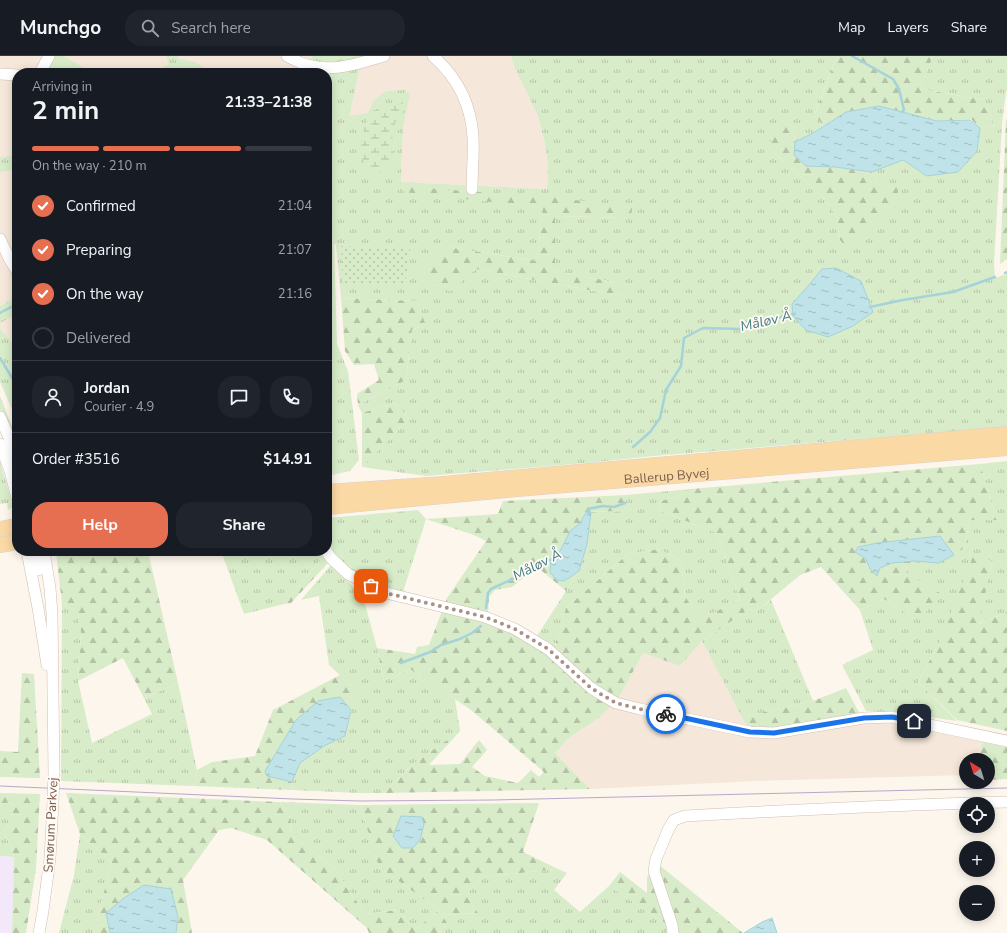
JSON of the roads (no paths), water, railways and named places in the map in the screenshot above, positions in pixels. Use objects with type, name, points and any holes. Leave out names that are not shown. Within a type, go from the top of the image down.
[{"type":"main road","name":"Ballerup Byvej","points":[[332,492],[444,484],[1007,434]]},
{"type":"main road","name":"Ballerup Byvej","points":[[332,507],[506,490],[1007,448]]},
{"type":"main road","points":[[0,530],[12,527]]},
{"type":"main road","points":[[0,545],[12,543]]},
{"type":"street","points":[[43,68],[49,56]]},
{"type":"street","points":[[287,56],[308,65],[328,68],[347,66],[384,56]]},
{"type":"street","points":[[433,56],[444,66],[454,79],[470,113],[473,137],[472,189]]},
{"type":"street","points":[[0,74],[12,75]]},
{"type":"street","points":[[0,239],[12,263]]},
{"type":"street","points":[[0,417],[12,447]]},
{"type":"street","points":[[0,444],[12,479]]},
{"type":"street","name":"Smørum Parkvej","points":[[28,556],[43,638],[53,716]]},
{"type":"street","points":[[36,556],[44,600],[52,622]]},
{"type":"street","name":"Smørum Parkvej","points":[[39,933],[44,911],[50,858],[54,772],[52,622],[50,588],[45,556]]},
{"type":"street","points":[[330,556],[348,574],[382,592],[485,617],[515,629],[548,649],[591,688],[616,703],[750,732],[774,733],[864,718],[892,717],[1007,741]]},
{"type":"street","points":[[673,933],[672,924],[654,871],[656,859],[674,820],[685,816],[834,808],[1007,802]]},
{"type":"water","points":[[879,106],[937,121],[970,120],[980,128],[977,151],[958,172],[927,176],[903,160],[872,172],[835,167],[806,166],[794,155],[795,142],[813,133],[846,112]]},
{"type":"water","points":[[836,268],[861,281],[873,312],[853,326],[828,337],[806,330],[793,316],[792,304],[822,269]]},
{"type":"water","points":[[586,512],[591,512],[587,544],[579,571],[563,581],[556,580],[550,572],[551,559],[559,553],[570,531],[580,523]]},
{"type":"water","points":[[940,536],[954,555],[938,563],[916,561],[892,563],[880,568],[877,576],[870,569],[866,559],[855,552],[858,547],[877,543]]},
{"type":"water","points":[[340,697],[351,710],[345,736],[324,746],[300,763],[292,782],[267,776],[265,771],[296,720],[318,701]]},
{"type":"water","points":[[401,816],[422,817],[424,824],[420,840],[413,848],[402,848],[393,836]]},
{"type":"water","points":[[144,885],[171,889],[178,917],[176,933],[110,933],[106,913],[124,898]]},
{"type":"water","points":[[772,918],[777,933],[744,933],[762,922]]},
{"type":"waterway","points":[[852,56],[893,79],[899,89],[904,110],[902,112]]},
{"type":"waterway","name":"Måløv Å","points":[[870,307],[953,292],[995,277]]},
{"type":"waterway","points":[[0,313],[12,307]]},
{"type":"waterway","name":"Måløv Å","points":[[633,447],[650,432],[660,418],[666,390],[681,366],[684,338],[703,328],[742,329],[761,325],[786,315],[795,314]]},
{"type":"waterway","points":[[0,358],[12,378]]},
{"type":"waterway","name":"Måløv Å","points":[[590,515],[588,509],[603,506],[614,507],[625,503]]},
{"type":"waterway","name":"Måløv Å","points":[[486,608],[488,593],[491,589],[523,574],[539,563],[553,559]]},
{"type":"waterway","name":"Måløv Å","points":[[401,663],[430,652],[441,645],[460,639],[472,633],[481,626]]},
{"type":"tram line","points":[[0,786],[360,801],[493,800],[1007,788]]}]
